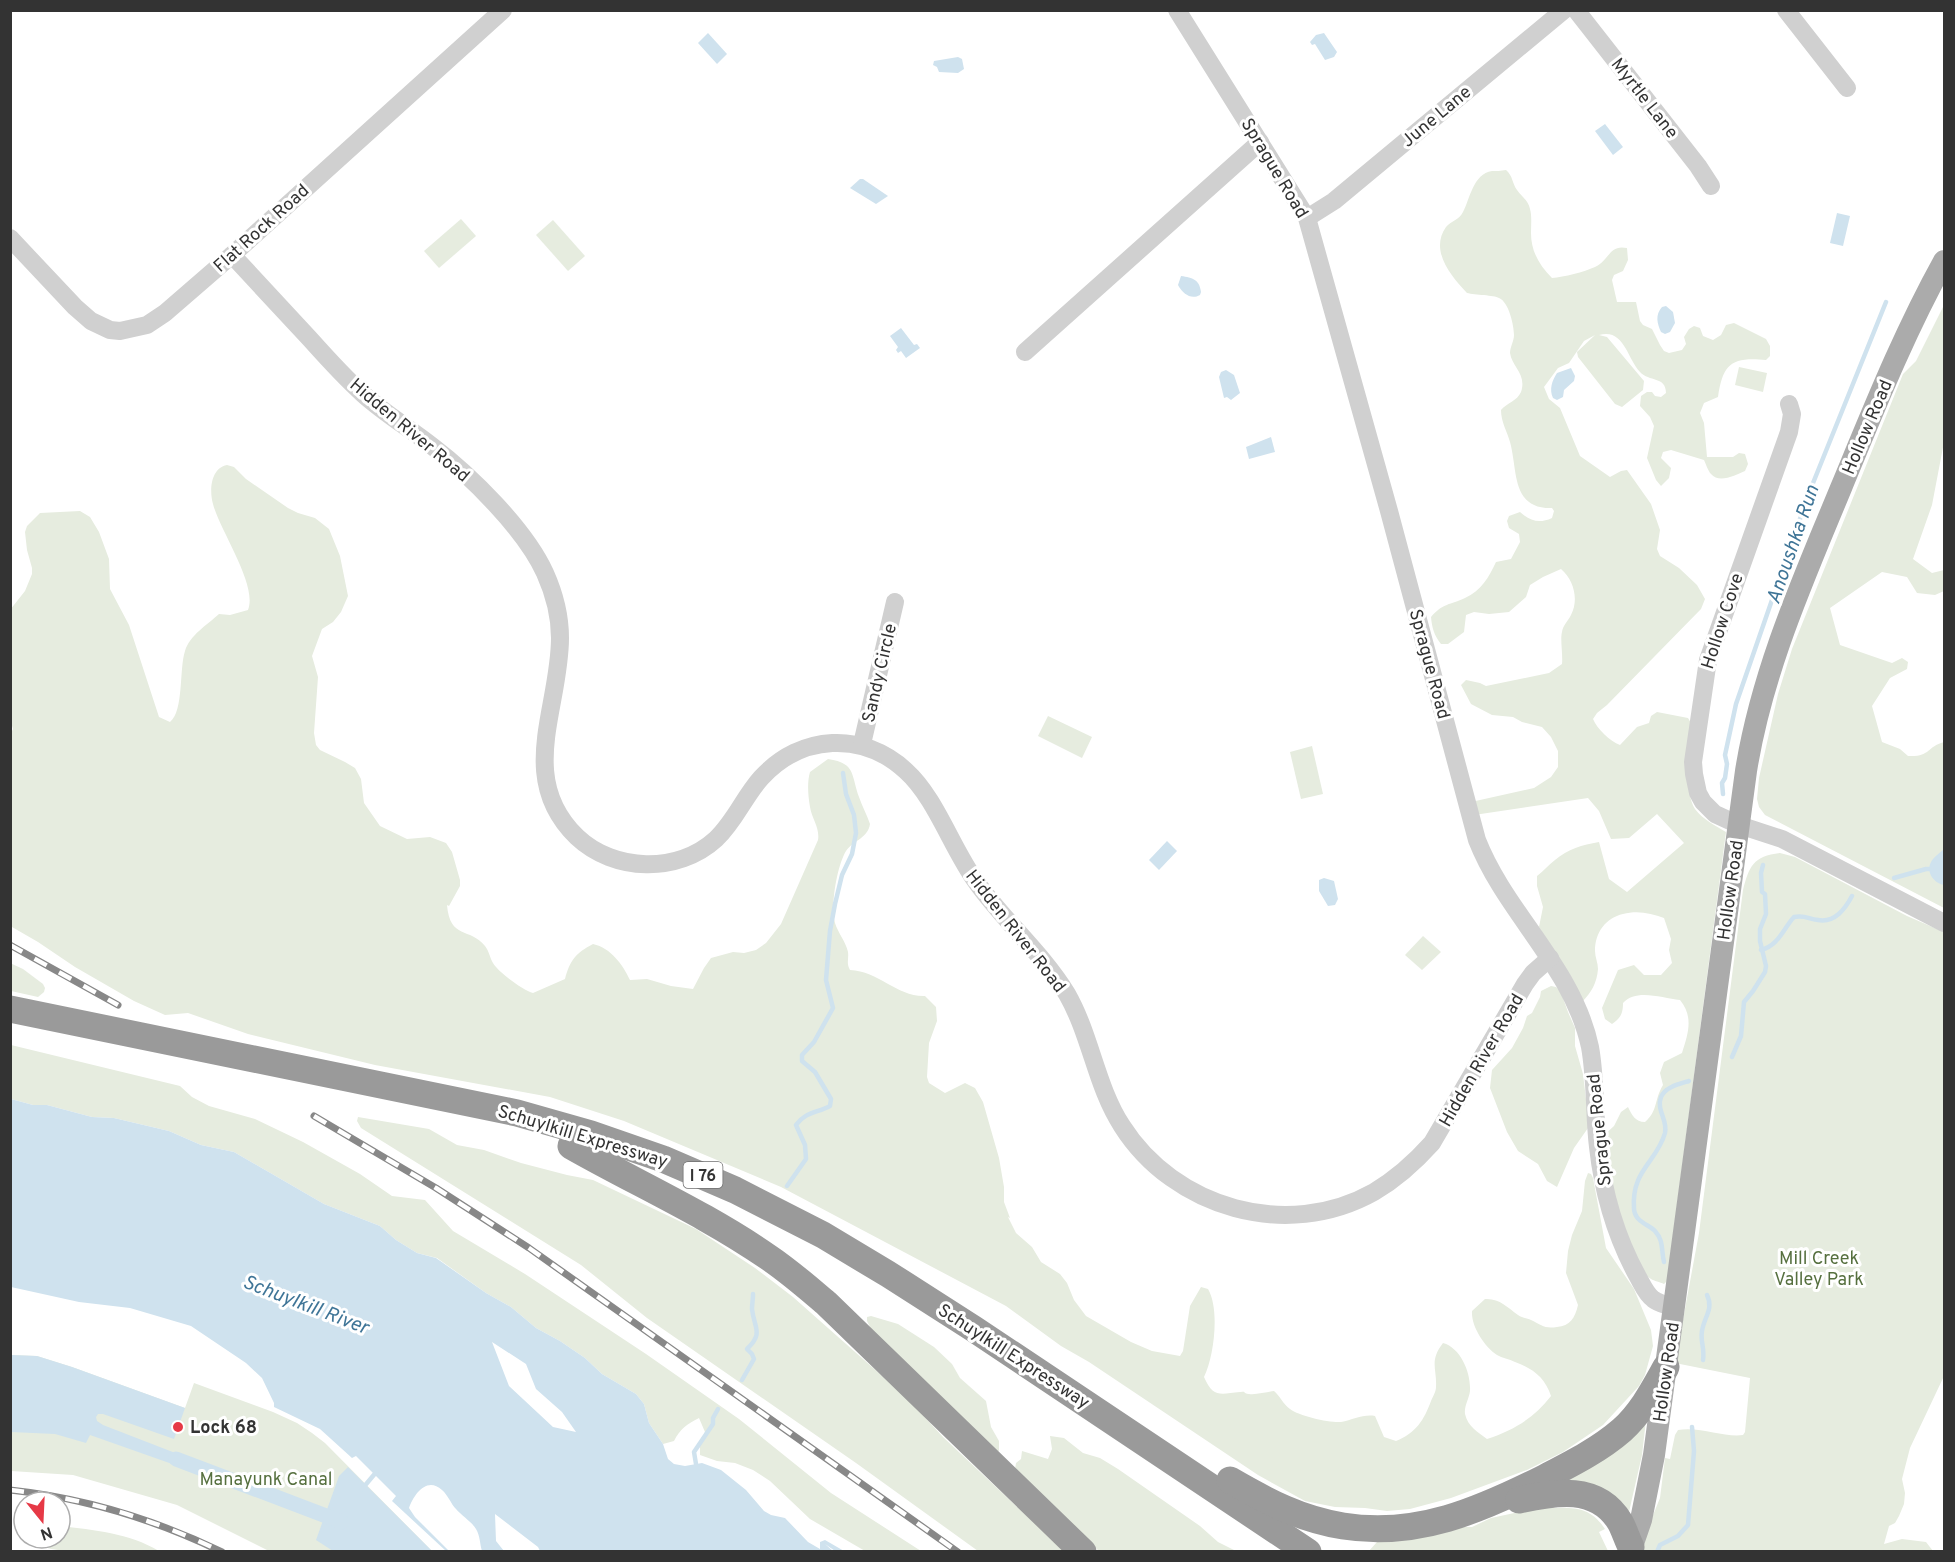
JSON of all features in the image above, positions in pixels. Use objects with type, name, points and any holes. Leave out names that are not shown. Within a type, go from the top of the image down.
[{"type":"highway","name":"Schuylkill Expressway","points":[[10,1009],[492,1107],[567,1127],[632,1148],[735,1190],[823,1235],[888,1274],[1308,1551]]},
{"type":"highway","name":"Schuylkill Expressway","points":[[10,1028],[520,1132],[571,1146],[665,1179],[758,1220],[847,1269],[952,1336],[1275,1551]]},
{"type":"highway","points":[[571,1146],[632,1181],[693,1211],[788,1271],[833,1310],[1083,1551]]},
{"type":"highway","points":[[1479,1509],[1551,1474],[1604,1444],[1639,1412],[1665,1367]]},
{"type":"highway","points":[[1047,1378],[1277,1507],[1301,1516],[1346,1527],[1386,1528],[1430,1523],[1479,1509],[1543,1495],[1564,1492],[1582,1493],[1598,1499],[1609,1508],[1619,1521],[1630,1549]]},
{"type":"main road","name":"Hollow Road","points":[[1630,1549],[1641,1520],[1649,1485],[1753,735],[1783,630],[1899,351],[1944,261]]},
{"type":"street","name":"Flat Rock Road","points":[[10,238],[83,316],[100,326],[120,331],[137,329],[156,320],[232,255],[503,10]]},
{"type":"street","name":"Sprague Road","points":[[1177,10],[1307,218],[1416,608],[1477,840],[1498,885],[1550,957],[1575,1001],[1587,1035],[1593,1066],[1601,1168],[1617,1230],[1635,1272],[1647,1292],[1653,1299],[1674,1308]]},
{"type":"street","name":"June Lane","points":[[1307,218],[1334,201],[1564,10]]},
{"type":"street","name":"Myrtle Lane","points":[[1576,10],[1712,186]]},
{"type":"street","points":[[1786,10],[1847,88]]},
{"type":"street","points":[[1025,352],[1260,142]]},
{"type":"street","name":"Hidden River Road","points":[[232,255],[362,394],[432,446],[473,483],[514,527],[538,558],[553,597],[560,632],[558,668],[544,748],[545,778],[558,814],[583,843],[610,859],[625,862],[652,864],[680,859],[709,845],[722,833],[764,775],[790,756],[805,749],[833,742],[862,744],[891,759],[914,778],[974,879],[988,898],[1029,942],[1059,983],[1085,1031],[1112,1107],[1130,1137],[1145,1156],[1169,1177],[1195,1194],[1248,1212],[1283,1215],[1323,1210],[1371,1194],[1405,1171],[1432,1143],[1525,984],[1550,957]]},
{"type":"street","name":"Hollow Cove","points":[[1789,404],[1792,414],[1789,432],[1708,660],[1695,749],[1694,774],[1698,793],[1714,814],[1782,839],[1944,922]]},
{"type":"street","name":"Sandy Circle","points":[[862,744],[895,602]]},
{"type":"green space","points":[[1506,170],[1529,206],[1534,252],[1552,278],[1590,269],[1600,264],[1616,248],[1627,248],[1628,260],[1623,271],[1614,275],[1612,280],[1617,302],[1636,302],[1640,321],[1652,329],[1664,351],[1669,353],[1682,350],[1686,344],[1684,337],[1694,326],[1700,328],[1703,336],[1713,340],[1721,335],[1726,325],[1734,323],[1766,339],[1770,346],[1770,356],[1766,360],[1737,361],[1731,365],[1723,376],[1718,397],[1704,403],[1700,413],[1704,423],[1707,457],[1733,457],[1739,453],[1745,454],[1748,464],[1745,471],[1728,478],[1714,477],[1704,460],[1671,450],[1663,452],[1661,458],[1671,468],[1669,478],[1661,486],[1656,480],[1647,458],[1654,426],[1650,417],[1640,406],[1641,396],[1652,392],[1655,396],[1661,397],[1666,393],[1665,388],[1660,382],[1640,372],[1620,340],[1614,336],[1599,335],[1607,337],[1644,381],[1643,390],[1622,407],[1615,404],[1578,357],[1577,352],[1595,335],[1584,341],[1569,363],[1558,368],[1544,387],[1549,399],[1560,408],[1580,456],[1610,477],[1627,470],[1651,504],[1660,530],[1657,549],[1660,556],[1679,568],[1697,585],[1705,599],[1701,609],[1593,719],[1604,734],[1620,745],[1637,727],[1649,723],[1651,716],[1657,712],[1688,718],[1691,723],[1688,779],[1691,801],[1701,816],[1726,832],[1667,1281],[1664,1284],[1651,1279],[1641,1269],[1632,1254],[1618,1214],[1602,1137],[1614,1126],[1621,1112],[1628,1107],[1634,1118],[1642,1122],[1645,1122],[1652,1114],[1663,1085],[1660,1073],[1664,1062],[1682,1053],[1688,1032],[1687,1013],[1680,1000],[1650,995],[1628,998],[1623,1003],[1619,1017],[1612,1024],[1605,1019],[1602,1008],[1618,970],[1634,965],[1644,975],[1661,975],[1672,963],[1669,950],[1671,939],[1664,918],[1659,916],[1633,912],[1611,919],[1599,932],[1595,951],[1598,969],[1596,979],[1591,991],[1582,1002],[1539,927],[1543,907],[1537,886],[1537,876],[1570,850],[1599,842],[1609,879],[1627,892],[1684,843],[1657,814],[1629,838],[1611,839],[1599,811],[1588,798],[1474,815],[1471,802],[1534,788],[1551,777],[1558,767],[1558,751],[1551,737],[1542,727],[1513,717],[1492,715],[1471,704],[1461,685],[1466,680],[1486,686],[1549,673],[1562,664],[1562,632],[1571,615],[1575,597],[1572,584],[1561,569],[1530,585],[1526,597],[1509,612],[1489,614],[1474,612],[1466,615],[1464,632],[1448,644],[1441,644],[1431,621],[1431,617],[1439,609],[1476,592],[1496,562],[1511,559],[1520,542],[1519,534],[1509,528],[1507,521],[1509,516],[1520,512],[1527,518],[1543,521],[1552,518],[1554,511],[1552,508],[1539,507],[1529,502],[1523,495],[1502,419],[1501,410],[1517,398],[1522,386],[1521,375],[1510,353],[1514,335],[1512,320],[1506,304],[1497,297],[1467,293],[1449,271],[1441,254],[1441,236],[1446,227],[1461,215],[1476,182],[1486,173]]},
{"type":"green space","points":[[461,219],[476,236],[439,268],[424,251]]},
{"type":"green space","points":[[553,220],[585,256],[568,271],[536,235]]},
{"type":"green space","points":[[1944,305],[1944,442],[1932,505],[1913,559],[1932,573],[1944,570],[1944,591],[1935,595],[1917,593],[1907,577],[1882,572],[1830,608],[1840,645],[1892,663],[1902,658],[1908,662],[1907,669],[1890,678],[1872,706],[1882,742],[1900,749],[1908,756],[1915,756],[1944,742],[1944,908],[1765,815],[1757,799],[1759,778],[1778,694],[1792,649],[1903,374],[1916,361]]},
{"type":"green space","points":[[1739,367],[1767,373],[1763,392],[1735,385]]},
{"type":"green space","points":[[227,465],[234,467],[246,479],[288,508],[315,518],[329,529],[340,556],[348,596],[341,612],[333,622],[322,629],[312,656],[318,677],[314,733],[316,745],[320,750],[355,768],[361,779],[364,803],[380,826],[407,839],[430,837],[446,843],[452,852],[460,880],[460,886],[449,906],[447,905],[452,924],[479,940],[496,967],[517,985],[533,993],[565,979],[575,958],[593,944],[605,949],[616,958],[630,980],[647,979],[693,989],[711,958],[733,952],[744,953],[756,950],[766,943],[781,924],[818,840],[818,831],[809,798],[810,772],[828,759],[837,761],[851,771],[870,824],[867,833],[846,851],[835,886],[834,916],[836,927],[847,948],[849,968],[870,975],[906,993],[925,996],[936,1007],[937,1021],[929,1043],[927,1077],[929,1083],[945,1093],[965,1083],[975,1088],[983,1102],[999,1158],[1004,1202],[1010,1218],[1008,1217],[1016,1233],[1032,1247],[1041,1262],[1060,1274],[1086,1316],[1131,1342],[1152,1351],[1180,1356],[1183,1351],[1190,1306],[1201,1287],[1208,1289],[1212,1298],[1215,1320],[1211,1358],[1204,1377],[1214,1392],[1252,1394],[1274,1391],[1294,1412],[1330,1421],[1341,1422],[1362,1416],[1375,1416],[1384,1437],[1396,1441],[1414,1430],[1425,1414],[1436,1391],[1435,1360],[1443,1343],[1455,1350],[1464,1362],[1470,1384],[1465,1408],[1466,1419],[1487,1439],[1523,1422],[1538,1411],[1551,1396],[1545,1384],[1532,1370],[1497,1355],[1487,1346],[1476,1329],[1472,1311],[1485,1299],[1490,1299],[1546,1327],[1562,1326],[1571,1320],[1578,1305],[1566,1273],[1568,1251],[1582,1211],[1588,1173],[1593,1178],[1606,1248],[1634,1289],[1651,1330],[1653,1346],[1645,1375],[1639,1386],[1603,1425],[1563,1452],[1527,1470],[1451,1498],[1410,1509],[1387,1511],[1335,1507],[1305,1501],[1258,1475],[1089,1362],[1061,1346],[1006,1306],[781,1187],[624,1121],[550,1097],[375,1065],[248,1034],[188,1013],[165,1015],[134,1001],[75,967],[38,942],[12,927],[11,929],[10,735],[13,729],[10,719],[10,610],[25,591],[32,574],[25,532],[27,526],[40,513],[80,511],[90,517],[99,532],[109,559],[110,589],[129,625],[159,717],[170,722],[177,709],[187,645],[219,614],[230,615],[248,610],[250,599],[248,587],[212,498],[211,486],[214,475]]},
{"type":"green space","points":[[1048,716],[1092,737],[1082,758],[1038,736]]},
{"type":"green space","points":[[1312,746],[1323,794],[1301,799],[1290,752]]},
{"type":"green space","name":"Mill Creek Valley Park","points":[[1780,853],[1795,857],[1907,916],[1944,932],[1944,1376],[1910,1448],[1902,1479],[1905,1493],[1904,1504],[1895,1523],[1889,1526],[1884,1544],[1902,1539],[1926,1542],[1933,1551],[1638,1552],[1660,1498],[1665,1458],[1670,1459],[1678,1430],[1728,1435],[1743,1435],[1745,1432],[1750,1378],[1675,1363],[1699,1233],[1743,890],[1750,869],[1758,860]]},
{"type":"green space","points":[[1423,936],[1441,952],[1422,970],[1405,955]]},
{"type":"green space","points":[[10,963],[23,969],[43,984],[44,992],[38,997],[11,991]]},
{"type":"green space","points":[[1551,986],[1560,990],[1575,1028],[1575,1046],[1583,1074],[1588,1116],[1588,1128],[1574,1148],[1557,1187],[1547,1181],[1538,1164],[1518,1151],[1507,1132],[1490,1088],[1492,1070],[1512,1048],[1527,1016],[1532,1013],[1541,991]]},
{"type":"green space","points":[[11,1045],[180,1086],[192,1097],[209,1106],[255,1119],[303,1142],[360,1174],[392,1196],[425,1200],[453,1231],[525,1274],[646,1354],[739,1419],[831,1493],[921,1551],[865,1551],[810,1519],[770,1481],[753,1470],[735,1463],[717,1461],[700,1455],[700,1445],[705,1432],[699,1418],[684,1427],[674,1441],[663,1444],[649,1423],[644,1404],[636,1394],[602,1374],[585,1358],[536,1328],[511,1307],[486,1293],[437,1258],[417,1253],[396,1240],[380,1226],[324,1204],[234,1152],[201,1145],[169,1131],[114,1118],[92,1117],[47,1105],[33,1105],[11,1099]]},
{"type":"green space","points":[[358,1117],[429,1129],[457,1145],[484,1150],[521,1163],[593,1180],[696,1229],[755,1268],[793,1297],[907,1398],[943,1437],[1064,1551],[978,1551],[647,1318],[581,1265],[361,1128],[357,1121]]},
{"type":"green space","points":[[871,1316],[898,1324],[934,1347],[952,1364],[960,1378],[986,1401],[991,1427],[999,1441],[999,1451],[996,1452],[871,1329],[867,1317]]},
{"type":"green space","name":"Manayunk Canal","points":[[11,1355],[37,1356],[185,1408],[194,1383],[297,1423],[325,1443],[432,1551],[269,1551],[177,1505],[73,1475],[11,1471]]},
{"type":"green space","points":[[1646,1420],[1642,1455],[1629,1512],[1553,1481]]},
{"type":"green space","points":[[1050,1436],[1064,1438],[1083,1453],[1100,1458],[1118,1469],[1200,1526],[1218,1542],[1236,1551],[1099,1551],[1060,1516],[1015,1469],[1016,1463],[1021,1459],[1022,1451],[1048,1459],[1052,1449]]},
{"type":"green space","points":[[1552,1505],[1554,1508],[1583,1511],[1595,1517],[1605,1529],[1599,1532],[1608,1551],[1368,1552],[1377,1542],[1459,1527],[1472,1527],[1491,1518]]},
{"type":"green space","points":[[72,1528],[123,1536],[159,1551],[110,1553],[59,1550],[72,1550]]},
{"type":"water","points":[[708,33],[727,54],[717,64],[698,43]]},
{"type":"water","points":[[1324,33],[1337,52],[1334,57],[1325,60],[1315,44],[1312,45],[1310,42],[1316,35]]},
{"type":"water","points":[[958,57],[962,59],[964,69],[958,73],[939,72],[933,65],[934,61]]},
{"type":"water","points":[[1605,124],[1623,147],[1613,155],[1595,131]]},
{"type":"water","points":[[860,179],[888,196],[876,204],[850,188]]},
{"type":"water","points":[[1837,213],[1850,216],[1843,246],[1830,243]]},
{"type":"water","points":[[1181,276],[1197,282],[1200,295],[1190,296],[1182,291],[1178,285]]},
{"type":"water","points":[[1666,306],[1673,312],[1675,323],[1670,332],[1665,334],[1661,332],[1657,319],[1662,307]]},
{"type":"water","points":[[901,328],[914,345],[917,344],[920,348],[906,358],[901,351],[898,353],[896,350],[898,347],[890,336]]},
{"type":"water","points":[[1571,368],[1575,376],[1574,381],[1564,390],[1563,397],[1557,400],[1553,398],[1551,391],[1557,373]]},
{"type":"water","points":[[1226,370],[1234,375],[1240,393],[1231,400],[1224,398],[1219,377],[1221,372]]},
{"type":"water","points":[[1271,437],[1275,452],[1249,459],[1246,447]]},
{"type":"water","points":[[1167,841],[1177,851],[1159,870],[1149,860]]},
{"type":"water","points":[[1944,849],[1944,885],[1933,879],[1929,867],[1933,859]]},
{"type":"water","points":[[1324,878],[1334,881],[1338,899],[1335,905],[1328,906],[1319,891],[1319,880]]},
{"type":"water","name":"Schuylkill River","points":[[11,1099],[33,1105],[47,1105],[92,1117],[114,1118],[169,1131],[201,1145],[234,1152],[324,1204],[380,1226],[396,1240],[417,1253],[436,1258],[486,1293],[511,1307],[536,1328],[585,1358],[602,1374],[636,1394],[644,1404],[649,1423],[663,1444],[668,1459],[674,1464],[685,1466],[702,1463],[721,1470],[746,1490],[764,1511],[785,1518],[808,1542],[820,1549],[820,1542],[825,1540],[844,1551],[835,1551],[825,1544],[833,1551],[540,1551],[538,1547],[495,1514],[496,1541],[504,1551],[482,1551],[474,1526],[456,1509],[442,1490],[436,1486],[426,1486],[414,1497],[409,1508],[449,1551],[446,1551],[392,1501],[396,1496],[356,1456],[352,1458],[320,1429],[274,1407],[262,1378],[246,1363],[191,1326],[130,1308],[79,1302],[11,1287]],"holes":[[[492,1342],[526,1364],[536,1389],[562,1412],[576,1432],[553,1427],[509,1386]]]},
{"type":"water","points":[[11,1355],[37,1356],[185,1408],[174,1439],[103,1414],[98,1414],[96,1417],[97,1421],[103,1425],[196,1461],[192,1471],[90,1435],[86,1443],[55,1434],[11,1432]]},
{"type":"water","points":[[348,1467],[432,1551],[333,1551],[316,1540],[339,1476]]},
{"type":"waterway","name":"Anoushka Run","points":[[1723,794],[1722,783],[1727,764],[1725,755],[1736,704],[1809,493],[1886,302]]},
{"type":"waterway","points":[[787,1186],[806,1159],[805,1145],[796,1125],[807,1115],[830,1106],[831,1099],[815,1072],[802,1061],[802,1055],[814,1042],[833,1008],[826,980],[830,931],[842,875],[852,854],[856,833],[854,815],[846,794],[843,773]]},
{"type":"waterway","points":[[1732,1057],[1741,1036],[1744,1002],[1765,972],[1766,966],[1760,941],[1760,929],[1766,914],[1765,894],[1762,892],[1763,865]]},
{"type":"waterway","points":[[1894,878],[1926,869],[1944,869]]},
{"type":"waterway","points":[[1761,950],[1776,941],[1794,917],[1830,919],[1843,910],[1852,896]]},
{"type":"waterway","points":[[1664,1262],[1658,1235],[1639,1220],[1635,1213],[1634,1196],[1640,1175],[1656,1152],[1665,1133],[1660,1106],[1661,1097],[1669,1088],[1689,1081]]},
{"type":"waterway","points":[[742,1380],[754,1359],[747,1349],[757,1334],[752,1309],[753,1294]]},
{"type":"waterway","points":[[1703,1360],[1702,1335],[1709,1305],[1707,1295]]},
{"type":"waterway","points":[[696,1464],[694,1452],[713,1424],[713,1418],[718,1409]]},
{"type":"waterway","points":[[1657,1552],[1660,1545],[1678,1536],[1688,1525],[1694,1451],[1692,1427]]},
{"type":"waterway","points":[[176,1459],[342,1522]]},
{"type":"waterway","points":[[362,1489],[378,1470]]},
{"type":"railway","points":[[10,945],[118,1005]]},
{"type":"railway","points":[[314,1116],[436,1188],[529,1248],[958,1552]]},
{"type":"railway","points":[[10,1490],[92,1504],[145,1520],[222,1552]]},
{"type":"place","name":"Lock 68","points":[[178,1427]]}]
